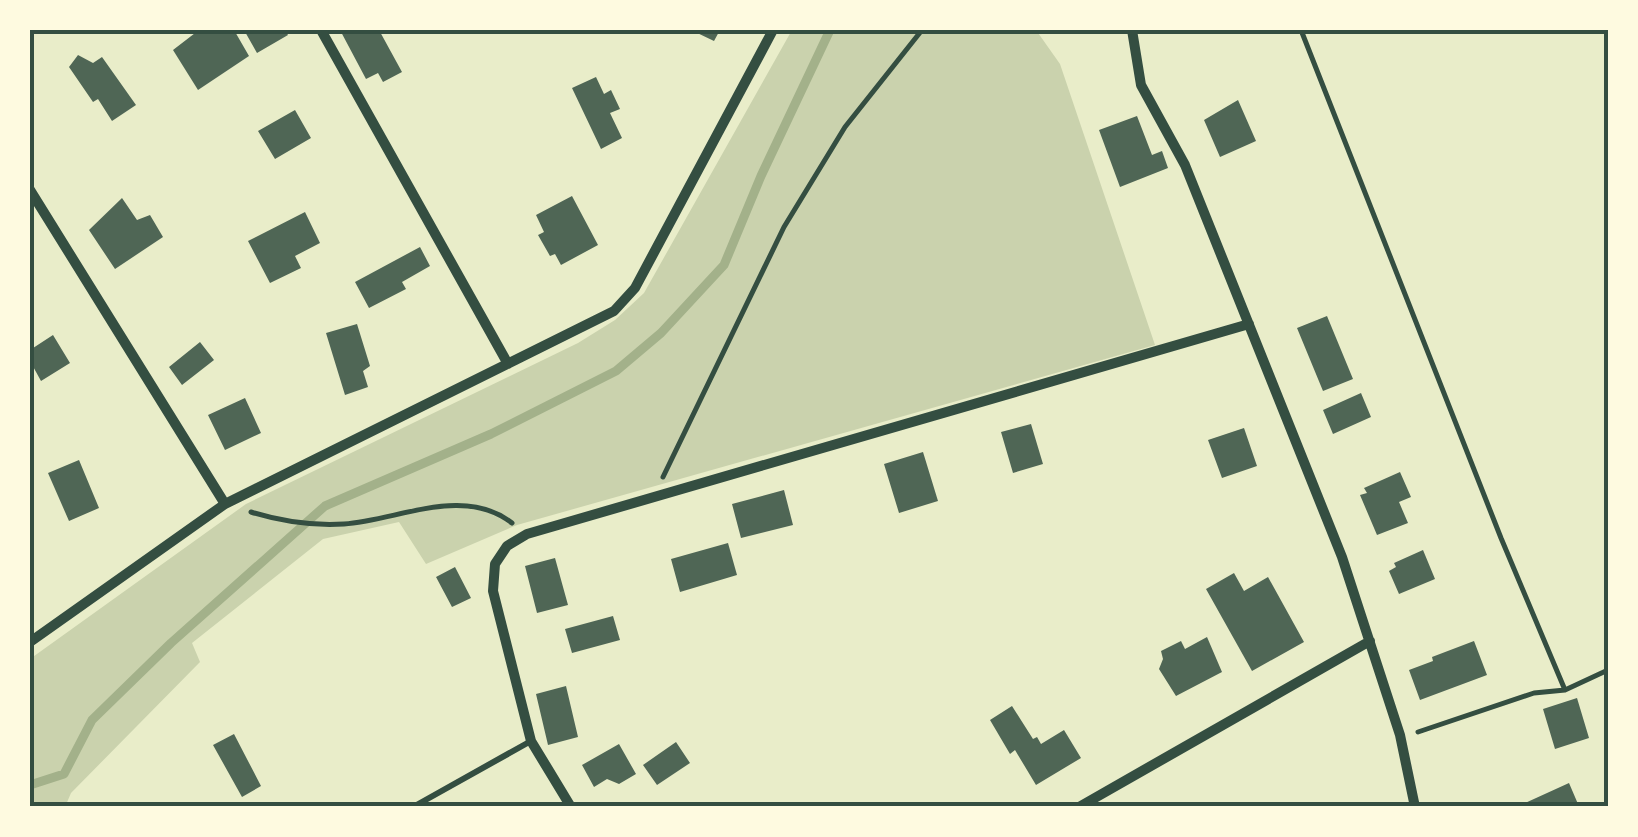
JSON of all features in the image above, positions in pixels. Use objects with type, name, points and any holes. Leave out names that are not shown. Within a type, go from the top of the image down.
[{"type":"street","points":[[321,30],[508,364]]},
{"type":"street","points":[[30,642],[225,504],[614,311],[636,288],[773,30]]},
{"type":"street","points":[[1132,30],[1142,85],[1185,165],[1342,557],[1400,736],[1415,807]]},
{"type":"street","points":[[30,190],[225,504]]},
{"type":"street","points":[[571,807],[530,741],[494,591],[494,564],[507,546],[527,534],[1249,324]]},
{"type":"street","points":[[1079,807],[1370,641]]},
{"type":"lane","points":[[413,807],[530,741]]},
{"type":"path","points":[[653,497],[784,227],[845,127],[922,30]]},
{"type":"path","points":[[1301,30],[1500,538],[1565,690]]},
{"type":"path","points":[[225,504],[287,524],[348,524],[410,510],[468,506],[498,512],[527,534]]},
{"type":"path","points":[[1400,736],[1427,731],[1534,694],[1565,690],[1608,670]]},
{"type":"green space","points":[[792,30],[1036,30],[1060,64],[1155,345],[517,525],[426,564],[399,522],[323,539],[192,643],[200,662],[71,793],[65,807],[30,807],[30,659],[246,504],[578,343],[615,320],[644,293]]},
{"type":"building","points":[[199,30],[234,30],[249,56],[198,90],[173,50]]},
{"type":"building","points":[[244,30],[285,30],[288,35],[257,53]]},
{"type":"building","points":[[340,30],[379,30],[402,72],[383,82],[378,73],[366,79]]},
{"type":"building","points":[[691,30],[720,30],[714,41]]},
{"type":"building","points":[[78,55],[93,63],[102,57],[136,105],[112,121],[98,99],[93,102],[69,67]]},
{"type":"building","points":[[596,77],[604,94],[611,90],[620,109],[610,113],[622,138],[601,149],[572,88]]},
{"type":"building","points":[[1238,100],[1256,141],[1220,157],[1204,120]]},
{"type":"building","points":[[295,110],[311,138],[275,159],[258,131]]},
{"type":"building","points":[[1137,116],[1152,155],[1162,151],[1168,168],[1120,187],[1099,130]]},
{"type":"building","points":[[572,196],[598,245],[561,265],[555,254],[550,256],[538,235],[544,232],[536,215]]},
{"type":"building","points":[[122,198],[137,220],[150,215],[163,237],[115,269],[89,230]]},
{"type":"building","points":[[305,212],[320,243],[295,256],[301,268],[270,283],[248,241]]},
{"type":"building","points":[[420,247],[430,266],[402,282],[406,289],[369,308],[355,282]]},
{"type":"building","points":[[1327,316],[1353,379],[1323,391],[1297,328]]},
{"type":"building","points":[[357,324],[370,366],[363,371],[368,387],[345,395],[326,333]]},
{"type":"building","points":[[53,335],[70,363],[41,381],[30,361],[30,350]]},
{"type":"building","points":[[200,342],[214,360],[182,385],[169,367]]},
{"type":"building","points":[[1361,393],[1371,417],[1333,434],[1323,410]]},
{"type":"building","points":[[245,398],[261,433],[225,450],[208,415]]},
{"type":"building","points":[[1031,424],[1043,464],[1013,473],[1001,432]]},
{"type":"building","points":[[1244,428],[1257,466],[1222,478],[1208,440]]},
{"type":"building","points":[[923,452],[938,501],[899,513],[884,464]]},
{"type":"building","points":[[79,460],[99,508],[69,521],[48,473]]},
{"type":"building","points":[[1400,472],[1411,497],[1399,502],[1408,523],[1377,535],[1360,495],[1367,493],[1364,488]]},
{"type":"building","points":[[784,490],[793,525],[741,538],[732,504]]},
{"type":"building","points":[[728,543],[737,575],[680,592],[671,559]]},
{"type":"building","points":[[1423,550],[1435,579],[1399,594],[1389,571],[1396,567],[1394,563]]},
{"type":"building","points":[[555,558],[568,605],[537,613],[525,566]]},
{"type":"building","points":[[455,567],[471,598],[452,607],[436,577]]},
{"type":"building","points":[[1234,573],[1244,591],[1268,577],[1304,642],[1252,671],[1206,589]]},
{"type":"building","points":[[613,616],[620,640],[572,653],[565,629]]},
{"type":"building","points":[[1207,637],[1222,672],[1176,696],[1159,669],[1161,651],[1181,641],[1185,649]]},
{"type":"building","points":[[1474,641],[1487,675],[1420,700],[1409,670]]},
{"type":"building","points":[[566,686],[578,737],[548,745],[536,694]]},
{"type":"building","points":[[1577,698],[1589,738],[1555,749],[1543,709]]},
{"type":"building","points":[[1012,706],[1033,739],[1037,737],[1041,744],[1064,730],[1081,758],[1036,785],[1015,750],[1010,754],[990,720]]},
{"type":"building","points":[[234,734],[261,786],[242,797],[213,745]]},
{"type":"building","points":[[676,742],[690,763],[657,785],[643,765]]},
{"type":"building","points":[[619,744],[636,774],[619,784],[607,779],[594,787],[582,765]]},
{"type":"building","points":[[1569,783],[1583,807],[1523,804]]},
{"type":"waterway","points":[[30,785],[64,774],[92,720],[171,643],[325,506],[491,434],[616,371],[661,333],[724,265],[830,30]]}]
